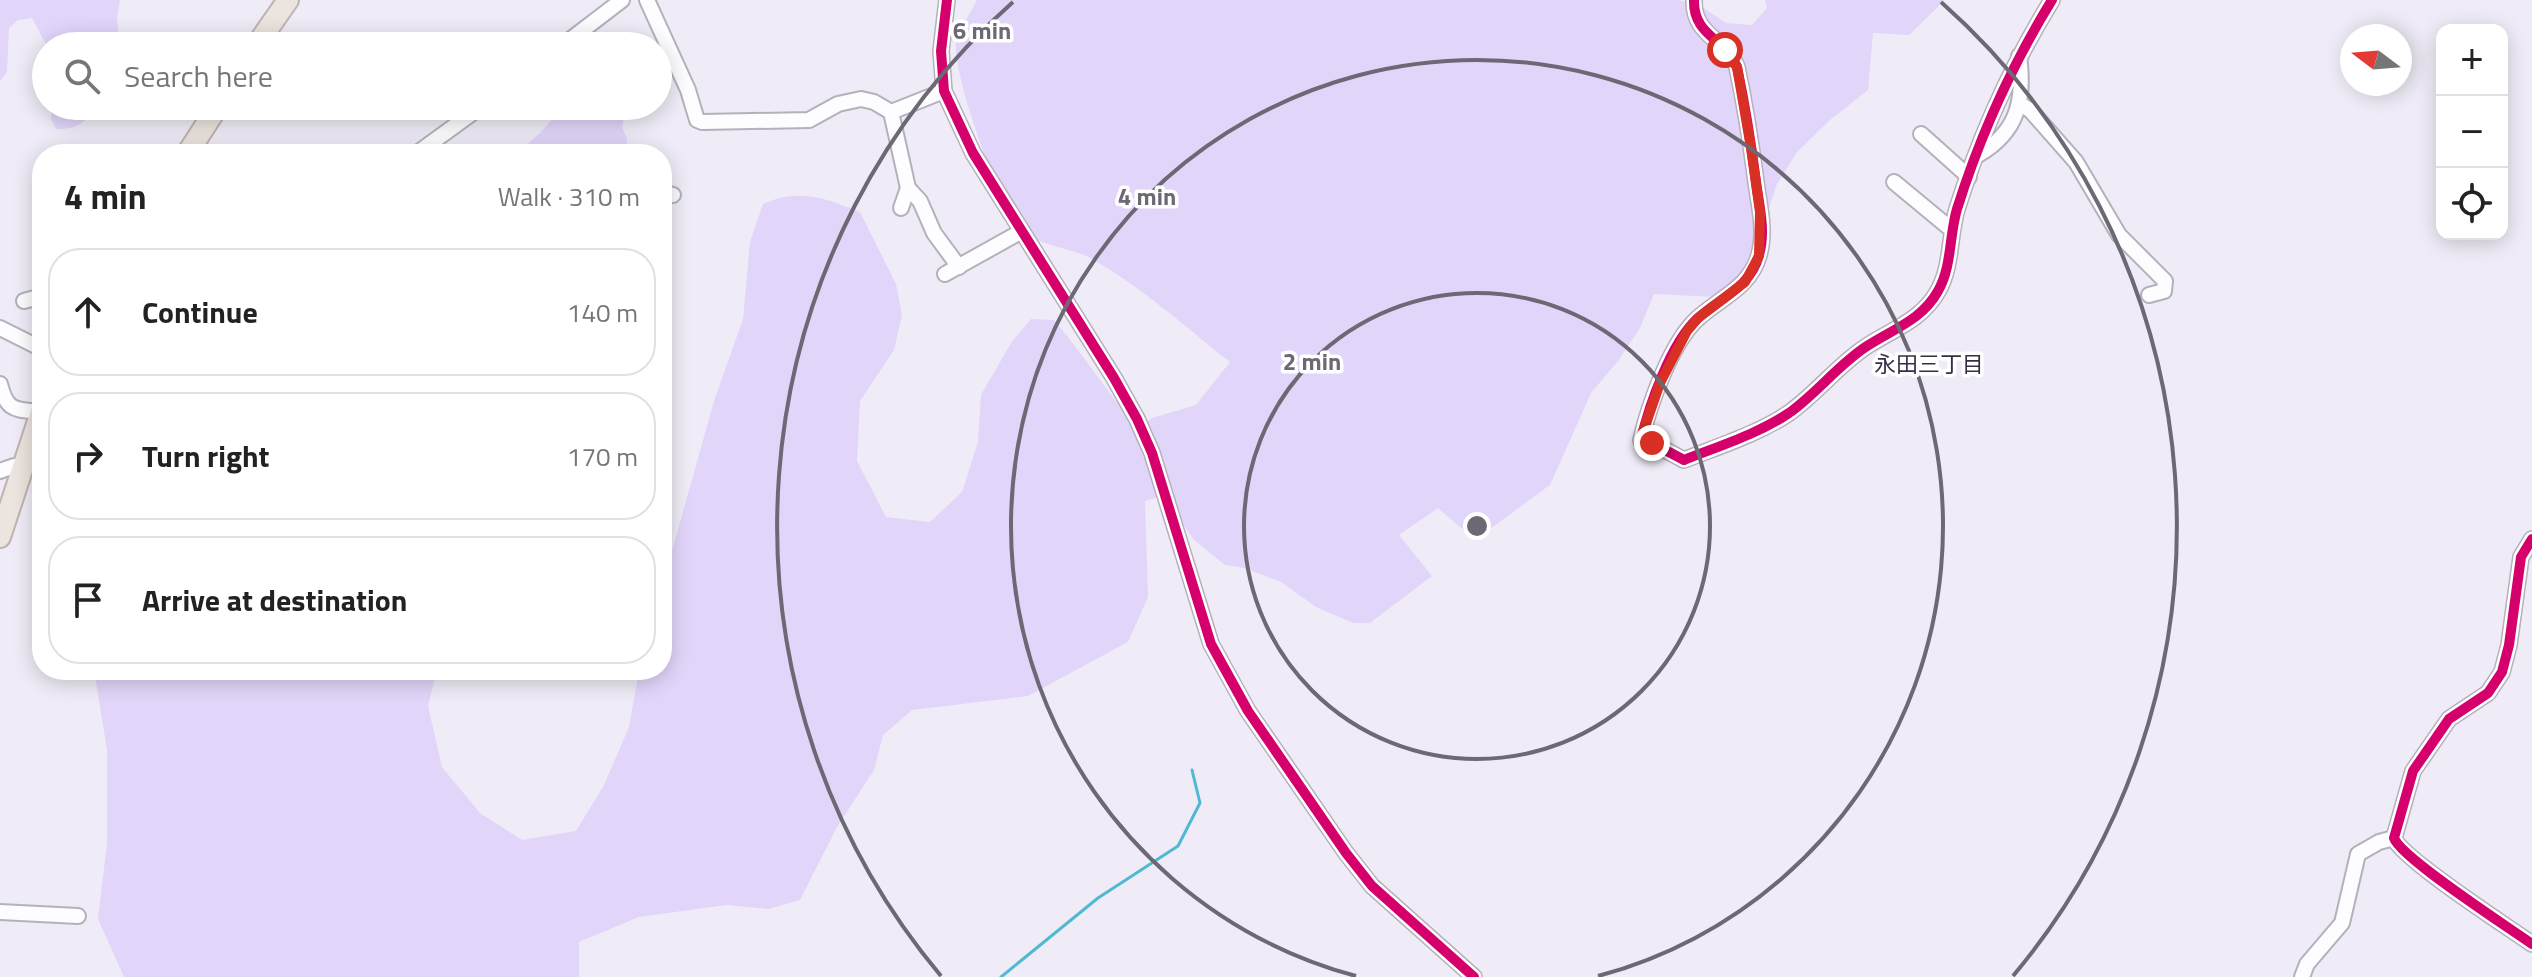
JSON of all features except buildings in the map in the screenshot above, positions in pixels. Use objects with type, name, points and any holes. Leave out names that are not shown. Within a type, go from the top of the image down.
[{"type":"highway","points":[[266,32],[288,0]]},
{"type":"highway","points":[[193,144],[209,120]]},
{"type":"highway","points":[[0,537],[23,468],[32,455]]},
{"type":"street","points":[[580,32],[622,0]]},
{"type":"street","points":[[647,0],[662,32]]},
{"type":"street","points":[[947,0],[941,51],[944,91],[973,153],[1137,419],[1157,467],[1211,644],[1248,711],[1372,886],[1474,977]]},
{"type":"street","points":[[1694,0],[1694,15],[1698,23],[1733,58],[1737,67],[1760,212],[1761,245],[1753,270],[1745,282],[1698,318],[1687,331],[1660,383],[1641,440],[1684,460],[1769,425],[1791,411],[1866,346],[1918,316],[1932,302],[1947,269],[1952,230],[1969,177],[2003,89],[2052,0]]},
{"type":"street","points":[[672,55],[697,120],[702,122],[809,120],[838,104],[861,99],[874,102],[891,112],[908,188],[920,201],[934,233],[959,267]]},
{"type":"street","points":[[1978,155],[2010,128],[2019,103],[2022,77],[2019,56]]},
{"type":"street","points":[[891,112],[944,91]]},
{"type":"street","points":[[2019,103],[2031,111],[2076,162],[2119,235],[2165,281],[2164,291],[2149,295]]},
{"type":"street","points":[[430,144],[463,120]]},
{"type":"street","points":[[1921,134],[1969,177]]},
{"type":"street","points":[[1894,182],[1952,230]]},
{"type":"street","points":[[901,208],[908,188]]},
{"type":"street","points":[[945,274],[1022,231]]},
{"type":"street","points":[[24,301],[32,299]]},
{"type":"street","points":[[0,328],[32,344]]},
{"type":"street","points":[[0,384],[4,402],[9,407],[32,410]]},
{"type":"street","points":[[0,471],[14,466],[23,468]]},
{"type":"street","points":[[2532,539],[2521,557],[2509,645],[2502,672],[2488,693],[2449,719],[2413,771],[2394,838],[2396,845],[2423,866],[2532,944]]},
{"type":"street","points":[[2302,977],[2307,964],[2342,923],[2358,854],[2379,842],[2394,838]]},
{"type":"street","points":[[0,912],[78,916]]},
{"type":"shaded area","points":[[0,0],[120,0],[118,32],[40,32],[32,18],[18,20],[9,28],[7,72],[0,81]]},
{"type":"shaded area","points":[[977,0],[1678,0],[1699,5],[1726,23],[1752,25],[1767,8],[1765,0],[1942,0],[1909,35],[1873,33],[1868,90],[1797,152],[1777,184],[1737,285],[1717,297],[1654,294],[1640,328],[1591,393],[1550,485],[1475,540],[1438,508],[1399,535],[1432,576],[1370,623],[1353,623],[1316,607],[1281,582],[1244,568],[1225,565],[1194,540],[1163,496],[1145,501],[1148,597],[1128,642],[1028,696],[912,710],[883,735],[874,770],[837,827],[800,900],[768,909],[726,905],[639,917],[579,942],[579,977],[124,977],[98,919],[107,843],[107,750],[96,680],[434,680],[428,706],[442,767],[480,813],[522,840],[576,831],[604,785],[629,727],[637,680],[672,680],[672,551],[714,401],[743,319],[750,242],[763,204],[800,196],[860,212],[896,284],[902,315],[894,350],[860,401],[857,461],[886,517],[930,522],[962,492],[978,442],[981,395],[1011,343],[1031,319],[1054,320],[1138,428],[1152,418],[1196,405],[1230,362],[1110,270],[1084,255],[1032,237],[1015,220],[992,173],[970,112],[957,60],[956,44]]},
{"type":"shaded area","points":[[51,120],[85,120],[69,128],[56,129]]},
{"type":"shaded area","points":[[552,120],[623,120],[622,127],[627,139],[626,144],[527,144]]},
{"type":"waterway","points":[[1001,977],[1098,898],[1178,846],[1200,803],[1192,770]]},
{"type":"cycle path","points":[[947,0],[941,51],[944,91],[973,153],[1137,419],[1152,453],[1211,644],[1248,711],[1372,886],[1474,977]]},
{"type":"cycle path","points":[[1694,0],[1699,22],[1732,57],[1737,67],[1762,237],[1759,255],[1749,276],[1697,319],[1678,343],[1649,410],[1641,440],[1684,460],[1751,433],[1789,413],[1857,353],[1915,317],[1931,301],[1943,282],[1954,219],[1976,155],[2010,75],[2052,0]]},
{"type":"cycle path","points":[[2532,539],[2521,557],[2509,645],[2502,672],[2488,693],[2449,719],[2413,771],[2394,838],[2401,848],[2434,876],[2532,944]]},
{"type":"district","name":"永田三丁目","points":[[1929,364]]},
{"type":"route","points":[[1652,443],[1641,440],[1642,435],[1660,383],[1677,347],[1698,318],[1745,282],[1759,256],[1762,231],[1742,91],[1737,67],[1725,50]]}]
